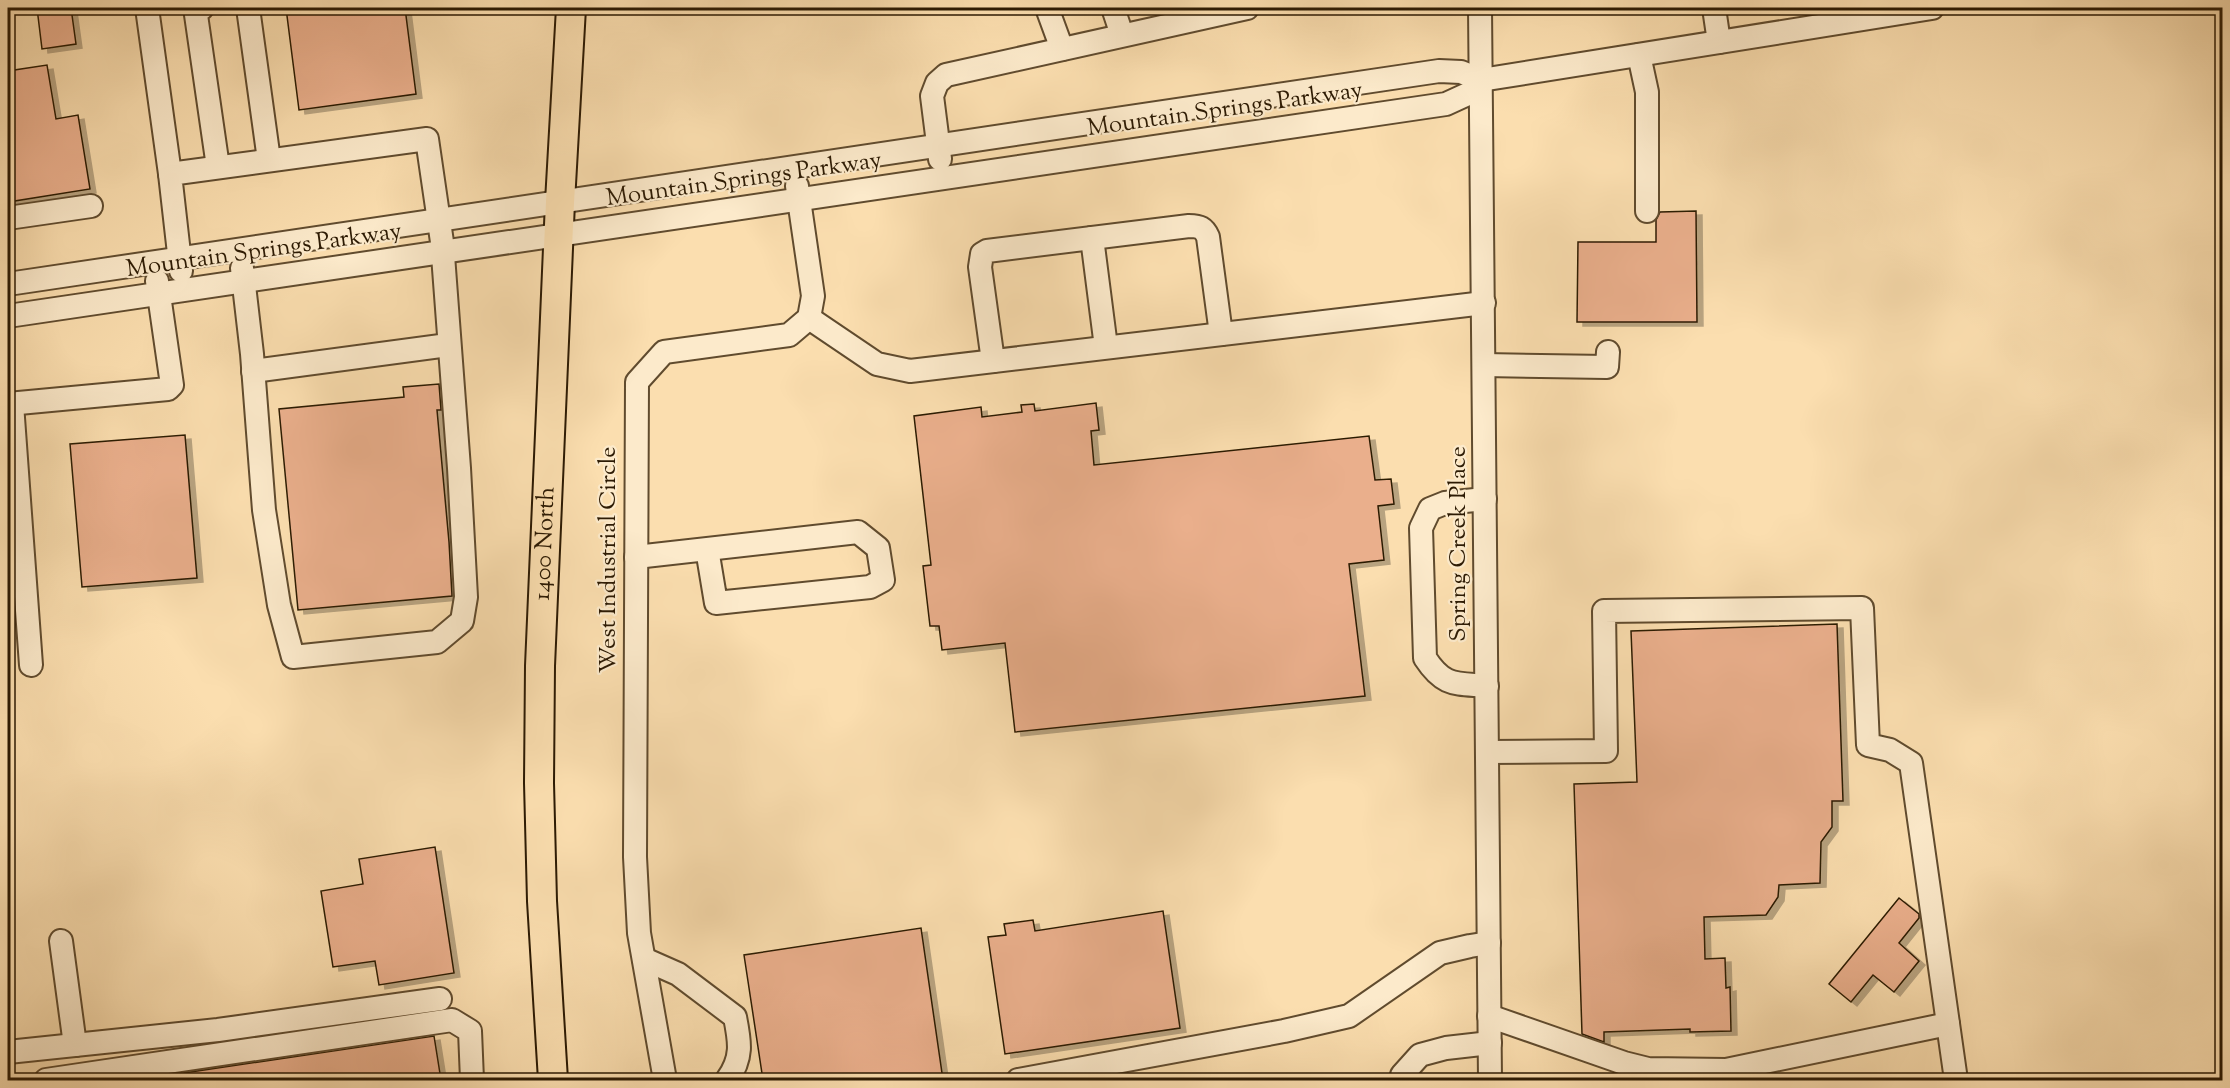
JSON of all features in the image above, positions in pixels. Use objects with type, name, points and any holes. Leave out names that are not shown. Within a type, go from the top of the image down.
[{"type":"main road","name":"1400 North","points":[[553,1080],[542,901],[539,783],[540,666],[560,202],[571,8]]},
{"type":"street","points":[[147,8],[183,290]]},
{"type":"street","points":[[202,8],[195,8],[218,167]]},
{"type":"street","points":[[248,8],[269,160]]},
{"type":"street","points":[[1047,8],[1062,49]]},
{"type":"street","points":[[1113,8],[1122,35]]},
{"type":"street","name":"Spring Creek Place","points":[[1480,8],[1490,1080]]},
{"type":"street","points":[[1714,8],[1719,42]]},
{"type":"street","name":"Mountain Springs Parkway","points":[[8,284],[1439,71],[1461,72],[1481,80],[1932,8]]},
{"type":"street","points":[[943,178],[932,96],[937,82],[946,75],[1122,35],[1177,15],[1234,9]]},
{"type":"street","points":[[1639,55],[1647,92],[1647,211]]},
{"type":"street","name":"Mountain Springs Parkway","points":[[8,316],[1446,104],[1470,93],[1481,80]]},
{"type":"street","points":[[170,174],[427,138],[442,252],[459,468],[466,597],[462,621],[437,642],[293,657],[279,605],[264,510],[240,249]]},
{"type":"street","points":[[794,167],[813,296],[809,318],[877,364],[910,371],[1484,303]]},
{"type":"street","points":[[8,218],[91,206]]},
{"type":"street","points":[[993,361],[980,267],[982,254],[987,251],[1190,226],[1198,226],[1205,230],[1208,237],[1221,334]]},
{"type":"street","points":[[1092,238],[1107,347]]},
{"type":"street","points":[[31,665],[16,563],[10,404],[168,389],[172,385],[154,262]]},
{"type":"street","name":"West Industrial Circle","points":[[666,1080],[639,933],[635,857],[636,382],[664,352],[789,335],[809,318]]},
{"type":"street","points":[[253,371],[448,345]]},
{"type":"street","points":[[1484,365],[1607,367],[1608,351]]},
{"type":"street","points":[[1485,499],[1445,502],[1430,509],[1420,528],[1425,658],[1435,673],[1449,683],[1487,686]]},
{"type":"street","points":[[636,557],[707,549],[858,532],[878,548],[883,580],[870,587],[716,603],[707,549]]},
{"type":"street","points":[[1487,752],[1606,752],[1604,611],[1862,608],[1868,745],[1890,750],[1911,764],[1956,1080]]},
{"type":"street","points":[[61,941],[75,1045]]},
{"type":"street","points":[[1017,1080],[1273,1034],[1349,1016],[1440,953],[1470,945],[1489,944]]},
{"type":"street","points":[[644,959],[678,974],[735,1017],[741,1046],[728,1080]]},
{"type":"street","points":[[8,1052],[218,1030],[440,999]]},
{"type":"street","points":[[1489,1016],[1624,1063],[1648,1075],[1726,1071],[1948,1024]]},
{"type":"street","points":[[46,1080],[75,1078],[452,1020],[470,1031],[472,1080]]},
{"type":"street","points":[[1402,1080],[1402,1075],[1420,1055],[1446,1048],[1490,1043]]},
{"type":"building","points":[[37,8],[71,8],[76,44],[42,49]]},
{"type":"building","points":[[286,8],[405,8],[416,94],[299,110]]},
{"type":"building","points":[[47,65],[56,119],[78,115],[90,189],[8,202],[8,71]]},
{"type":"building","points":[[1696,211],[1697,322],[1577,322],[1578,242],[1656,242],[1656,220],[1660,212]]},
{"type":"building","points":[[439,384],[441,410],[437,410],[452,596],[298,610],[279,409],[404,397],[403,387]]},
{"type":"building","points":[[1096,403],[1099,430],[1091,431],[1094,465],[1369,436],[1375,480],[1391,479],[1394,504],[1378,506],[1384,560],[1349,564],[1365,696],[1015,732],[1005,643],[942,650],[939,626],[930,626],[923,566],[931,565],[914,416],[981,407],[982,417],[1022,412],[1021,405],[1034,404],[1035,411]]},
{"type":"building","points":[[185,435],[197,578],[82,587],[70,444]]},
{"type":"building","points":[[1837,624],[1843,801],[1832,801],[1832,827],[1821,842],[1820,883],[1779,885],[1778,897],[1766,915],[1704,917],[1705,959],[1725,958],[1726,988],[1730,987],[1731,1031],[1690,1032],[1690,1029],[1604,1032],[1604,1042],[1582,1034],[1574,784],[1637,782],[1631,631]]},
{"type":"building","points":[[435,847],[454,973],[379,985],[375,961],[333,967],[321,891],[363,884],[359,859]]},
{"type":"building","points":[[1899,898],[1919,914],[1919,918],[1899,943],[1919,961],[1894,992],[1873,975],[1851,1002],[1829,984]]},
{"type":"building","points":[[1163,911],[1180,1028],[1005,1054],[988,937],[1006,935],[1004,924],[1033,920],[1035,931]]},
{"type":"building","points":[[921,928],[943,1080],[763,1080],[744,955]]},
{"type":"building","points":[[434,1036],[441,1080],[185,1080],[184,1073]]}]
